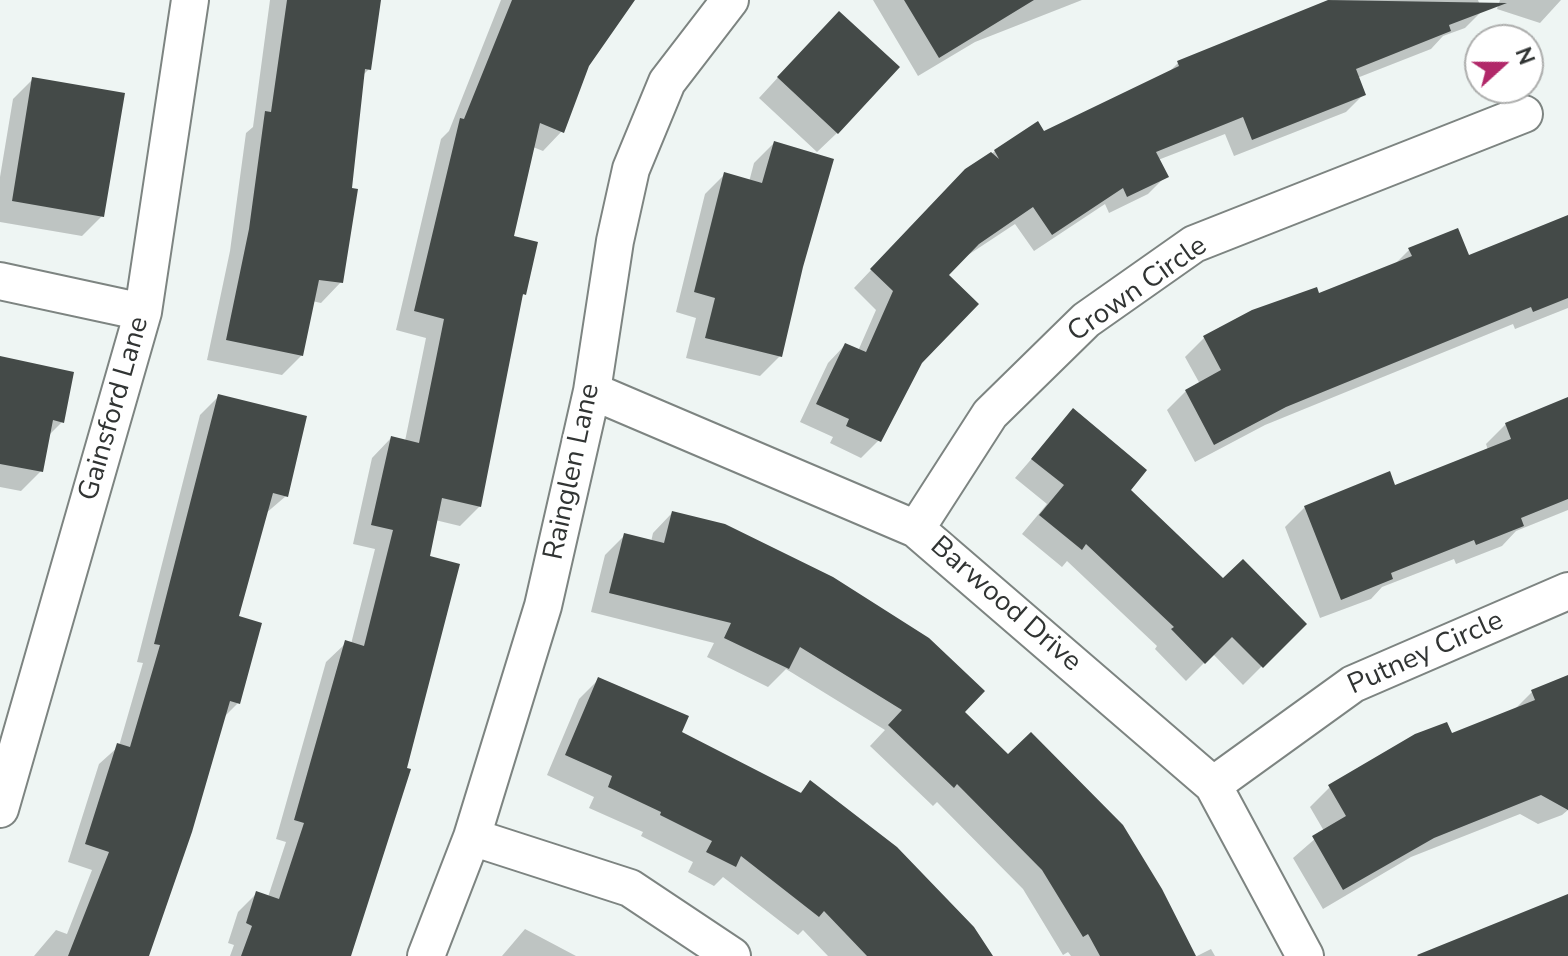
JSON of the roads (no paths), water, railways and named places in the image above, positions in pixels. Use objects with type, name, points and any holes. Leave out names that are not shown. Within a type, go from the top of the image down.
[{"type":"street","name":"Gainsford Lane","points":[[2,799],[143,312],[190,0]]},
{"type":"street","name":"Rainglen Lane","points":[[426,956],[472,837],[543,606],[592,391],[615,241],[631,169],[667,82],[730,0]]},
{"type":"street","name":"Crown Circle","points":[[916,529],[990,414],[1086,320],[1194,244],[1524,114]]},
{"type":"street","points":[[0,281],[143,312]]},
{"type":"street","name":"Barwood Drive","points":[[592,391],[916,529],[1213,785],[1305,956]]},
{"type":"street","name":"Putney Circle","points":[[1213,785],[1353,684],[1568,591]]},
{"type":"street","points":[[472,837],[630,888],[732,956]]}]
